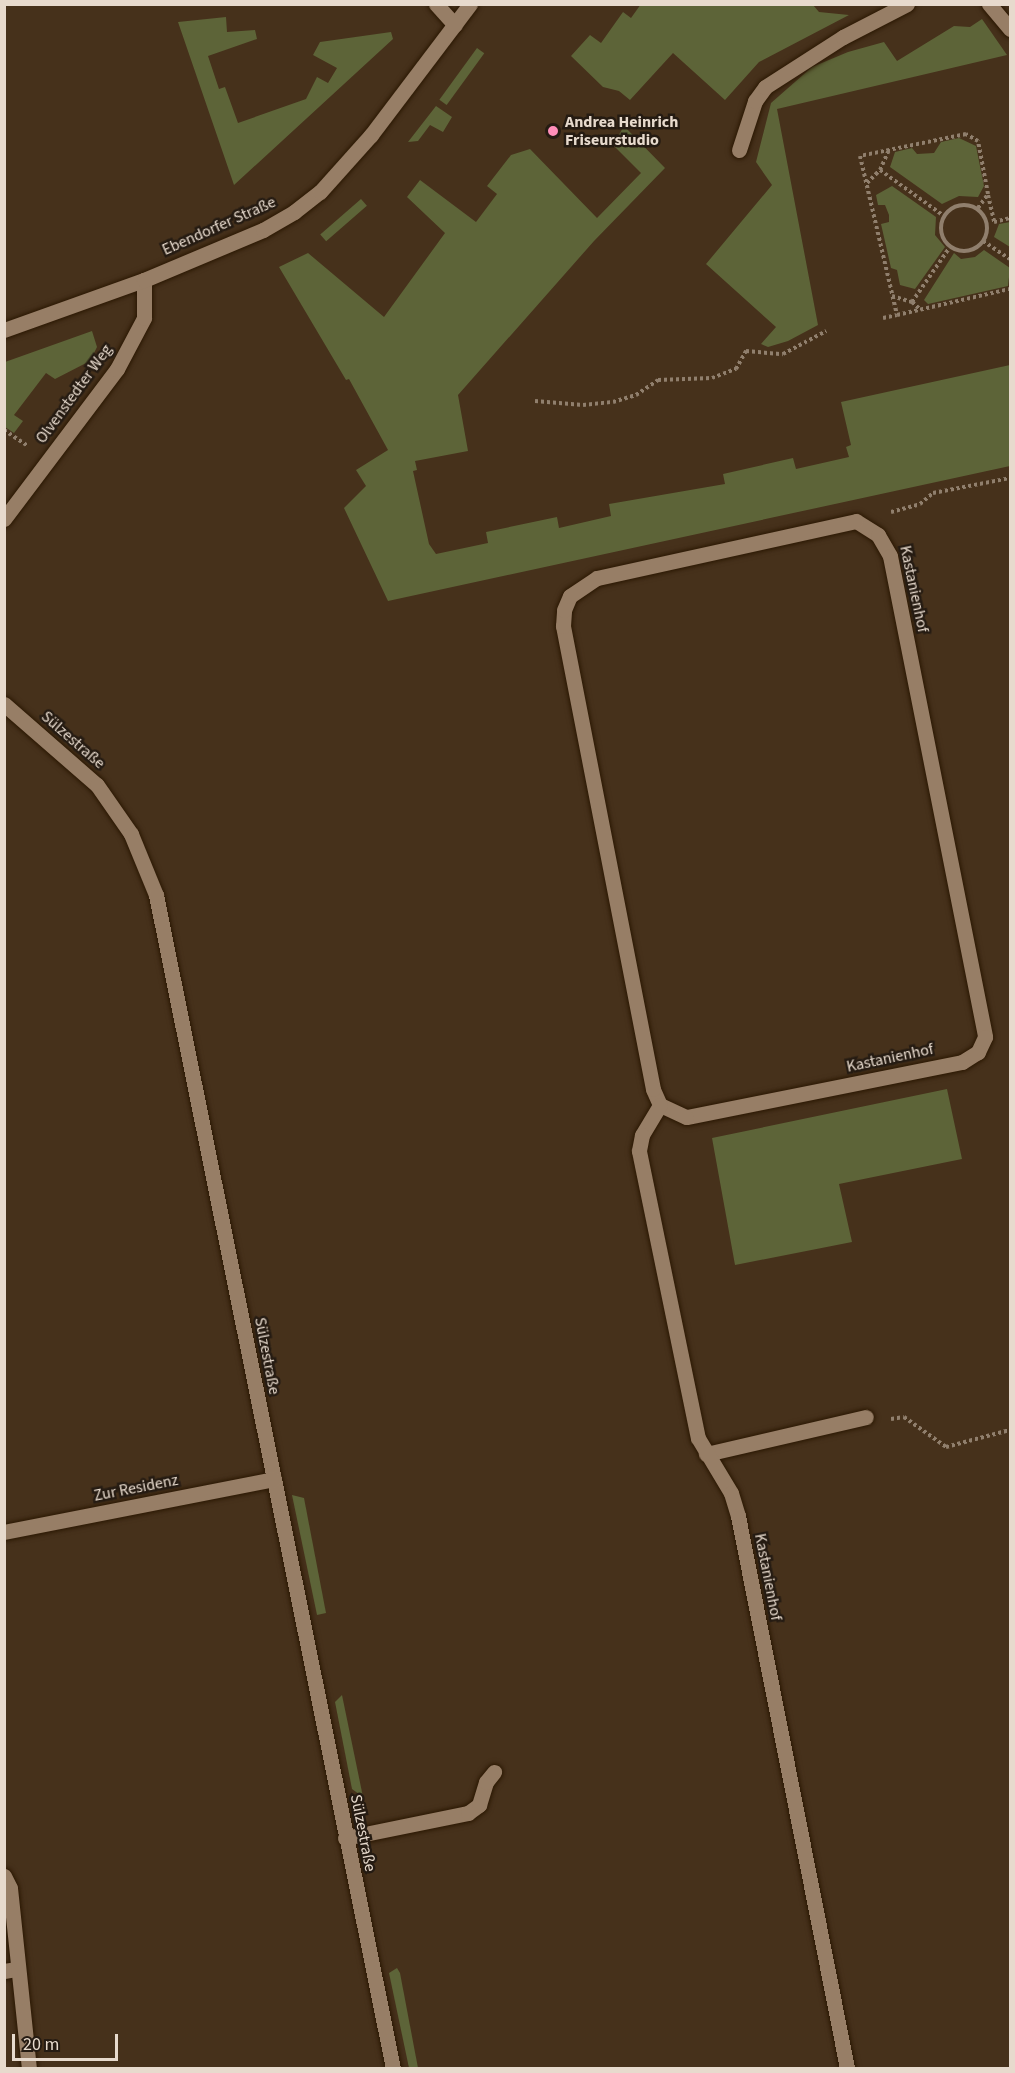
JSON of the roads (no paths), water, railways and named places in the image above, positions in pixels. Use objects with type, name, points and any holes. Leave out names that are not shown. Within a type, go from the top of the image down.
[{"type":"street","points":[[436,4],[454,26]]},
{"type":"street","name":"Ebendorfer Straße","points":[[4,330],[144,280],[263,230],[320,192],[371,135],[470,4]]},
{"type":"street","points":[[739,150],[755,101],[765,87],[843,37],[907,4]]},
{"type":"street","points":[[989,4],[1011,29]]},
{"type":"street","name":"Olvenstedter Weg","points":[[4,519],[117,369],[144,318],[144,280]]},
{"type":"street","name":"Kastanienhof","points":[[660,1105],[686,1117],[705,1115],[962,1062],[978,1052],[985,1036],[890,556],[879,535],[856,521],[597,578],[570,596],[564,610],[565,638],[637,1013],[660,1105],[642,1135],[639,1151],[698,1438],[731,1493],[738,1516],[847,2068]]},
{"type":"street","name":"Sülzestraße","points":[[4,704],[97,785],[115,808],[145,863],[156,895],[393,2068]]},
{"type":"street","points":[[706,1454],[866,1417]]},
{"type":"street","name":"Zur Residenz","points":[[4,1532],[274,1479]]},
{"type":"street","points":[[345,1838],[468,1813],[479,1805],[486,1782],[494,1772]]},
{"type":"street","points":[[4,1876],[10,1888],[11,1970],[29,2068]]},
{"type":"place","name":"Andrea Heinrich Friseurstudio","points":[[553,131]]}]
